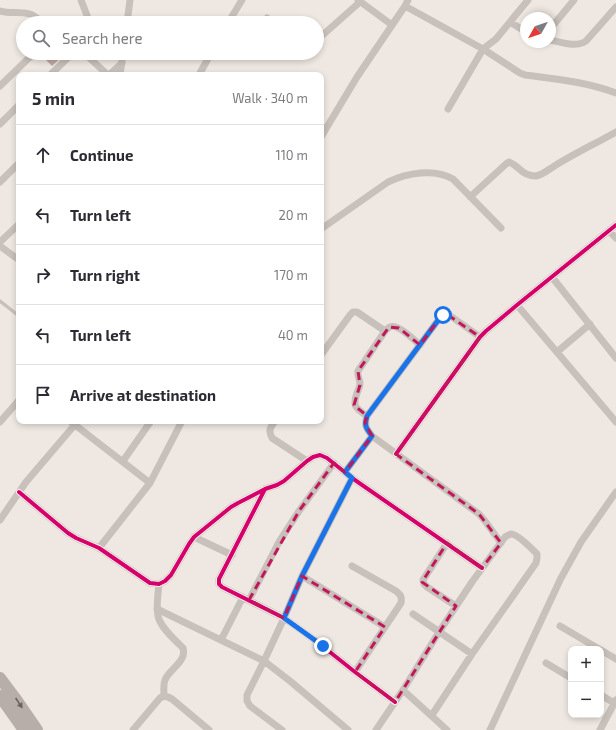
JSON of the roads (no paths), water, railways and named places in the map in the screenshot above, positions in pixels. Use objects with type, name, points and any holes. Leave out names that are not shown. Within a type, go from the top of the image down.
[{"type":"main road","points":[[0,678],[16,698],[37,730]]},
{"type":"main road","points":[[0,696],[24,730]]},
{"type":"street","points":[[81,0],[87,16]]},
{"type":"street","points":[[128,16],[130,0]]},
{"type":"street","points":[[232,16],[242,0]]},
{"type":"street","points":[[448,109],[482,49],[496,39],[528,0]]},
{"type":"street","points":[[556,22],[574,0]]},
{"type":"street","points":[[324,34],[359,1],[392,25]]},
{"type":"street","points":[[324,132],[406,3],[520,73],[567,80],[616,93]]},
{"type":"street","points":[[556,41],[581,44],[586,41],[616,7]]},
{"type":"street","points":[[0,11],[23,12],[34,16]]},
{"type":"street","points":[[510,22],[520,28]]},
{"type":"street","points":[[0,86],[27,60]]},
{"type":"street","points":[[53,72],[66,60]]},
{"type":"street","points":[[92,60],[105,72]]},
{"type":"street","points":[[120,72],[122,60]]},
{"type":"street","points":[[200,72],[206,60]]},
{"type":"street","points":[[112,72],[122,63]]},
{"type":"street","points":[[0,124],[16,108]]},
{"type":"street","points":[[470,196],[509,162],[523,173],[537,176],[570,156],[616,132]]},
{"type":"street","points":[[0,182],[16,166]]},
{"type":"street","points":[[324,227],[395,178],[430,172],[446,175],[453,179],[501,228]]},
{"type":"street","points":[[396,454],[480,337],[616,225]]},
{"type":"street","points":[[0,242],[16,227]]},
{"type":"street","points":[[610,231],[616,238]]},
{"type":"street","points":[[0,246],[16,258]]},
{"type":"street","points":[[552,277],[616,358]]},
{"type":"street","points":[[517,305],[616,422]]},
{"type":"street","points":[[324,351],[350,315],[354,312],[357,312],[385,331]]},
{"type":"street","points":[[480,337],[448,315],[443,315],[367,416],[365,423],[366,429],[372,436],[479,514],[501,543]]},
{"type":"street","points":[[557,352],[590,324]]},
{"type":"street","points":[[367,416],[354,405],[354,400],[360,385],[357,376],[358,371],[385,331],[389,327],[394,326],[399,328],[420,345]]},
{"type":"street","points":[[0,422],[16,403]]},
{"type":"street","points":[[0,520],[26,482],[72,424]]},
{"type":"street","points":[[76,424],[150,483]]},
{"type":"street","points":[[122,461],[149,424]]},
{"type":"street","points":[[99,548],[150,483],[180,424]]},
{"type":"street","points":[[273,424],[270,428],[272,438],[306,461]]},
{"type":"street","points":[[345,472],[372,436]]},
{"type":"street","points":[[19,492],[68,533],[99,548],[150,583],[159,584],[171,575],[194,537],[231,507],[265,489],[277,486],[306,461],[320,455],[327,458],[352,478],[482,568]]},
{"type":"street","points":[[221,640],[279,542],[299,511],[334,463]]},
{"type":"street","points":[[282,730],[250,706],[246,701],[247,695],[284,618],[302,576],[352,478]]},
{"type":"street","points":[[265,489],[219,580],[219,584],[222,587],[284,618],[320,643],[354,672],[395,702]]},
{"type":"street","points":[[490,730],[561,578],[581,542],[616,492]]},
{"type":"street","points":[[376,730],[482,568],[505,537],[509,534],[513,535],[537,554],[536,562],[472,654],[432,715]]},
{"type":"street","points":[[194,537],[232,554]]},
{"type":"street","points":[[446,543],[423,580],[427,587],[456,606]]},
{"type":"street","points":[[352,566],[396,591],[402,599],[401,603],[354,672]]},
{"type":"street","points":[[302,576],[385,627]]},
{"type":"street","points":[[159,584],[157,609],[158,617],[161,624],[183,648],[184,653],[182,658],[165,678],[163,684],[164,696]]},
{"type":"street","points":[[157,609],[264,661],[348,730]]},
{"type":"street","points":[[413,614],[472,654]]},
{"type":"street","points":[[560,626],[593,646]]},
{"type":"street","points":[[604,652],[616,659]]},
{"type":"street","points":[[546,663],[568,676]]},
{"type":"street","points":[[403,690],[447,730]]},
{"type":"street","points":[[132,730],[160,698],[164,696]]},
{"type":"street","points":[[164,696],[172,699],[209,730]]},
{"type":"street","points":[[600,730],[615,701],[604,696]]},
{"type":"lane","points":[[0,301],[16,314]]}]
